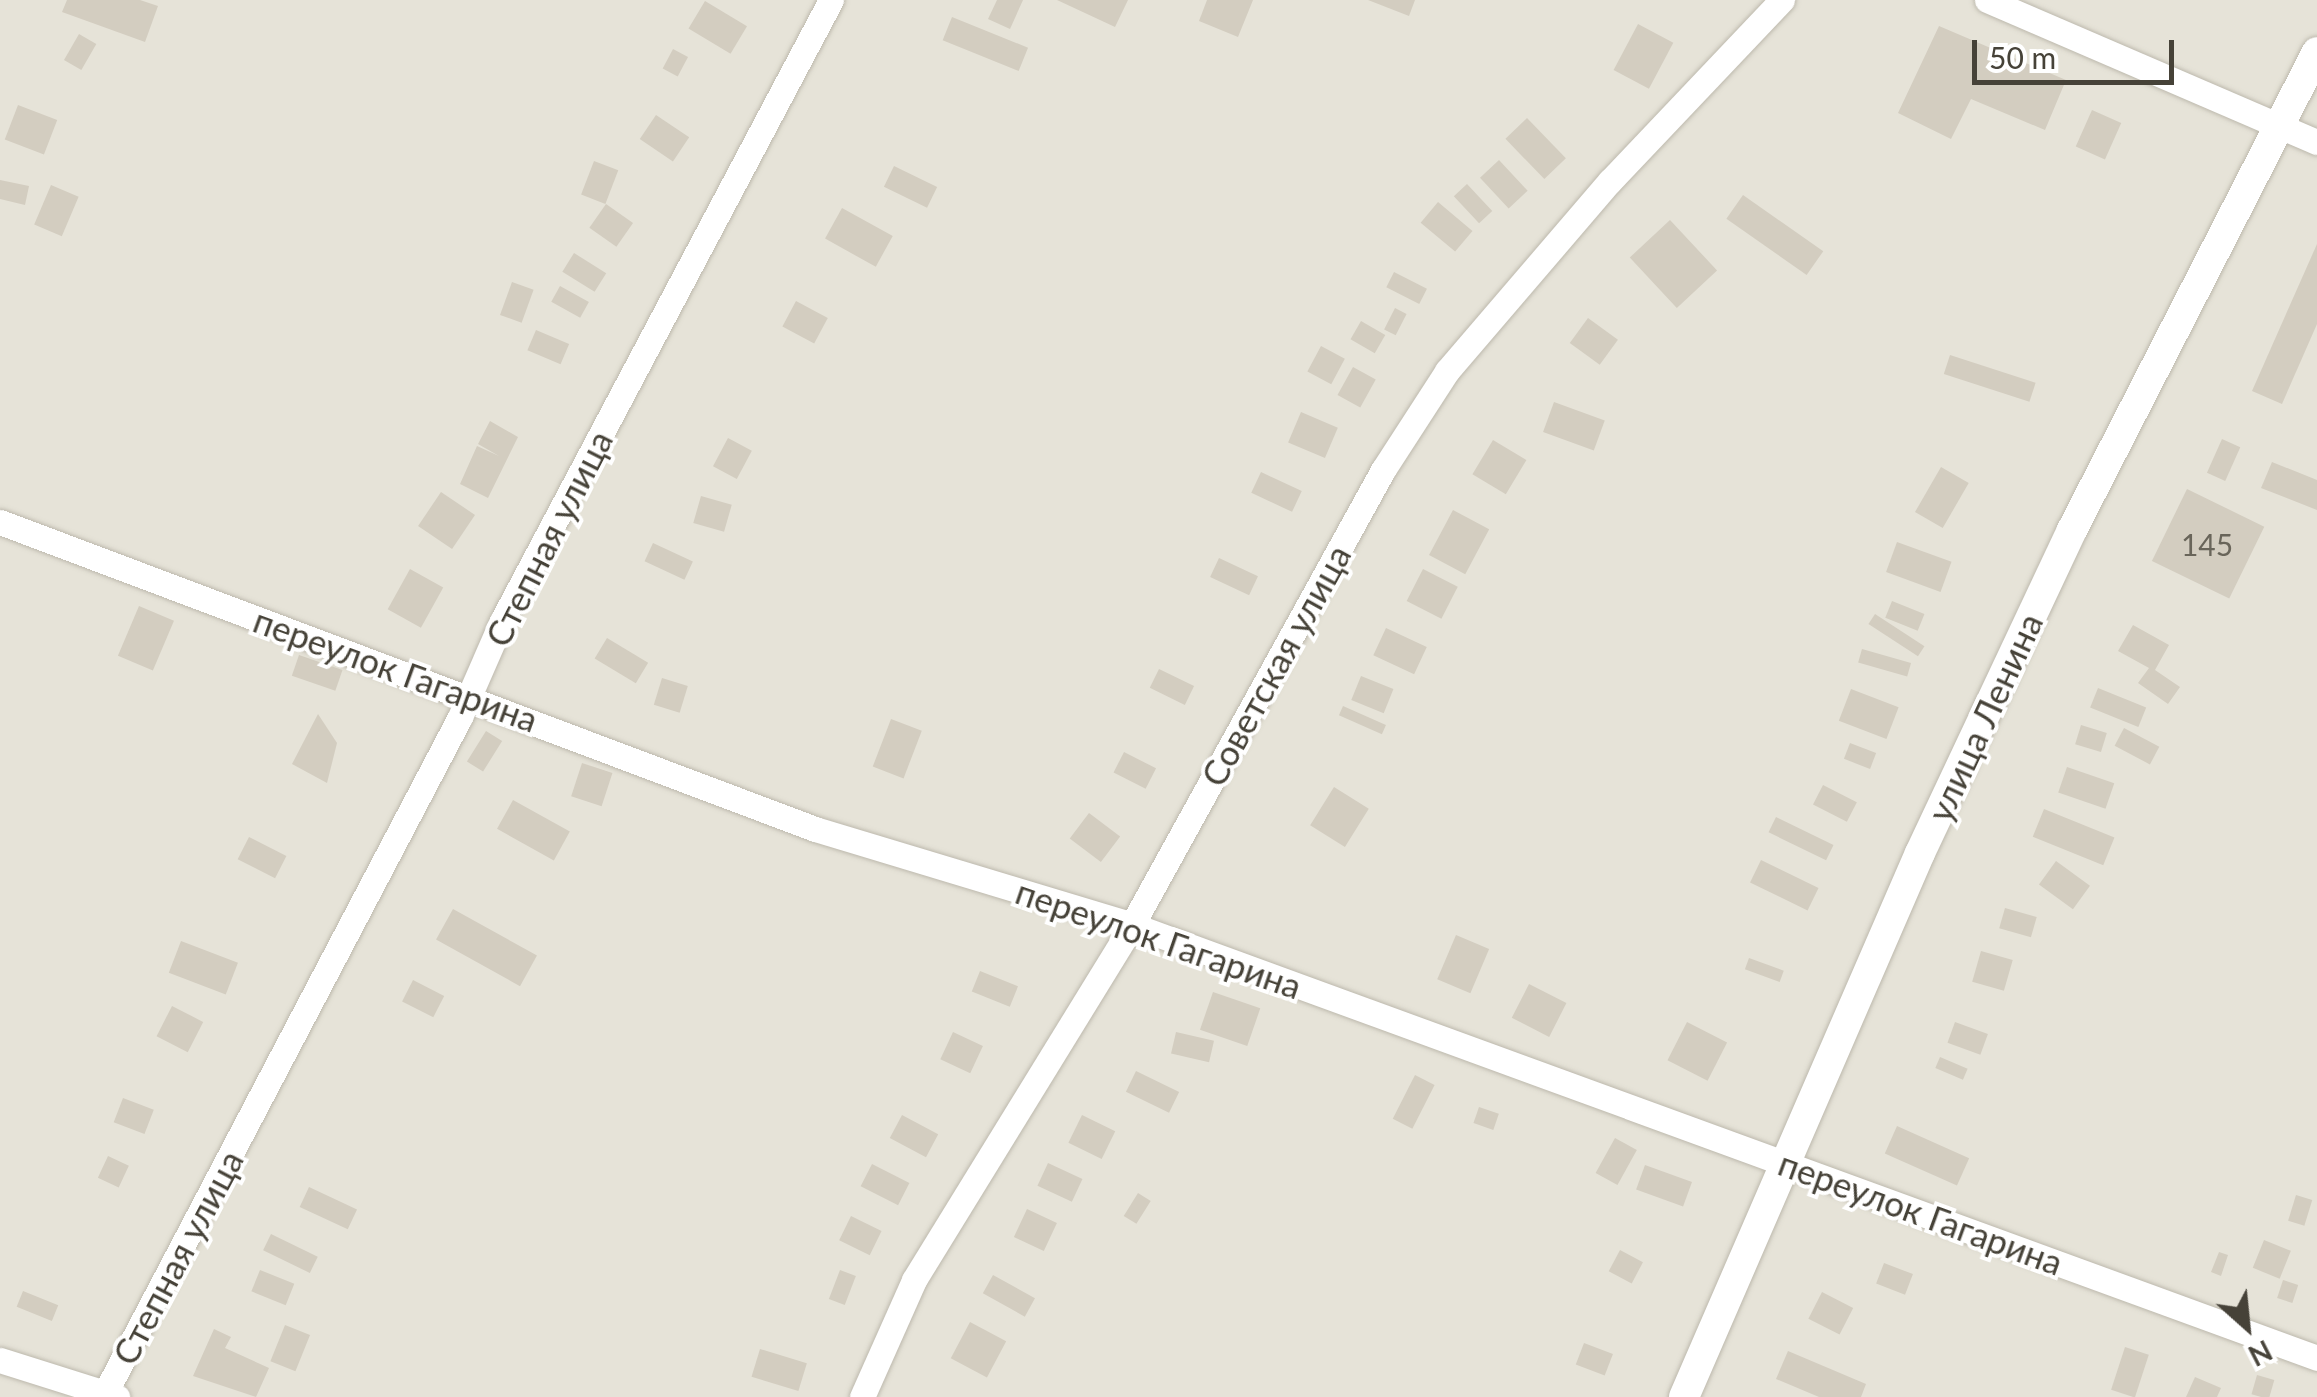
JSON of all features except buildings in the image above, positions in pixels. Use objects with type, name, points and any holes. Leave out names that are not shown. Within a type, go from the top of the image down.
[{"type":"street","name":"Степная улица","points":[[109,1396],[470,696],[502,621],[831,0]]},
{"type":"street","name":"Советская улица","points":[[862,1397],[914,1280],[1132,924],[1383,470],[1446,371],[1610,180],[1782,0]]},
{"type":"street","points":[[1987,0],[2317,142]]},
{"type":"street","name":"улица Ленина","points":[[1684,1397],[1920,853],[2072,530],[2317,52]]},
{"type":"street","name":"переулок Гагарина","points":[[0,522],[815,829],[1132,924],[2317,1358]]},
{"type":"street","points":[[0,1360],[109,1396]]},
{"type":"shaded area","points":[[0,0],[2317,0],[2317,1397],[0,1397]]}]
